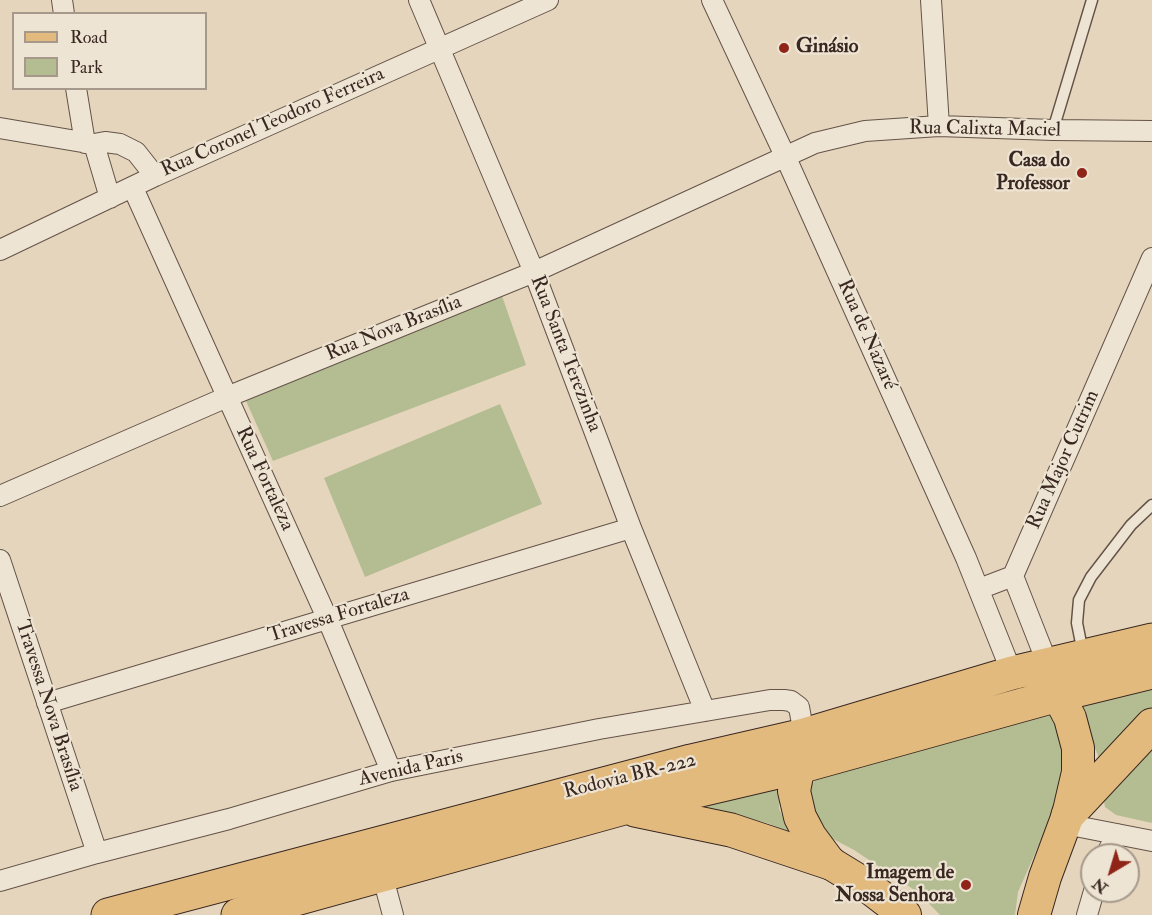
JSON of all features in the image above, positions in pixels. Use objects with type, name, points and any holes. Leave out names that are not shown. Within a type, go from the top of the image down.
[{"type":"highway","name":"Rodovia BR-222","points":[[238,915],[624,808],[801,751],[1012,673],[1152,639]]},
{"type":"highway","name":"Rodovia BR-222","points":[[108,915],[668,767],[801,751],[1152,672]]},
{"type":"highway","points":[[1067,819],[1152,725]]},
{"type":"highway","points":[[624,808],[731,831],[830,863]]},
{"type":"main road","points":[[1034,915],[1045,877],[1067,819],[1078,772],[1078,748],[1070,718],[1058,695],[1048,664]]},
{"type":"main road","points":[[801,751],[794,791],[800,817],[810,836],[830,863],[866,885],[905,915]]},
{"type":"street","name":"Rua Santa Terezinha","points":[[419,0],[534,272],[631,528],[705,711]]},
{"type":"street","name":"Rua Coronel Teodoro Ferreira","points":[[0,250],[155,176],[548,0]]},
{"type":"street","name":"Rua de Nazaré","points":[[712,0],[962,547],[1012,673]]},
{"type":"street","points":[[932,0],[939,126]]},
{"type":"street","points":[[76,90],[89,143],[110,198]]},
{"type":"street","name":"Rua Calixta Maciel","points":[[786,158],[815,143],[865,131],[939,126],[1152,131]]},
{"type":"street","points":[[0,128],[89,143],[114,143],[128,147],[136,152],[155,176]]},
{"type":"street","name":"Rua Nova Brasília","points":[[0,496],[227,397],[534,272],[786,158]]},
{"type":"street","name":"Rua Fortaleza","points":[[133,188],[328,620],[391,771]]},
{"type":"street","name":"Rua Major Cutrim","points":[[1014,576],[1152,258]]},
{"type":"street","name":"Travessa Fortaleza","points":[[47,703],[631,528]]},
{"type":"street","name":"Travessa Nova Brasília","points":[[0,560],[97,853]]},
{"type":"street","points":[[979,589],[1014,576],[1048,664]]},
{"type":"street","name":"Avenida Paris","points":[[0,881],[229,819],[391,771],[598,729],[770,700],[791,701],[800,707],[801,751]]},
{"type":"street","points":[[1067,819],[1117,834],[1152,841]]},
{"type":"street","points":[[1112,843],[1117,834]]},
{"type":"street","points":[[382,874],[393,915]]},
{"type":"street","points":[[866,885],[876,915]]},
{"type":"lane","points":[[1053,130],[1092,0]]},
{"type":"lane","points":[[1084,656],[1077,622],[1079,600],[1098,568],[1131,525],[1152,505]]},
{"type":"green space","points":[[501,293],[526,365],[273,461],[246,401]]},
{"type":"green space","points":[[500,404],[542,504],[365,577],[324,478]]},
{"type":"green space","points":[[1152,684],[1152,720],[1102,765],[1074,699]]},
{"type":"green space","points":[[1048,711],[1067,728],[1070,774],[1018,892],[1015,915],[940,915],[919,893],[854,850],[822,833],[805,798],[812,783],[836,765]]},
{"type":"green space","points":[[1152,746],[1152,823],[1116,815],[1105,807],[1103,795]]},
{"type":"green space","points":[[790,772],[781,790],[779,808],[789,832],[767,823],[690,803]]},
{"type":"place","name":"Ginásio","points":[[784,48]]},
{"type":"place","name":"Casa do Professor","points":[[1082,173]]},
{"type":"place","name":"Imagem de Nossa Senhora","points":[[966,885]]}]
